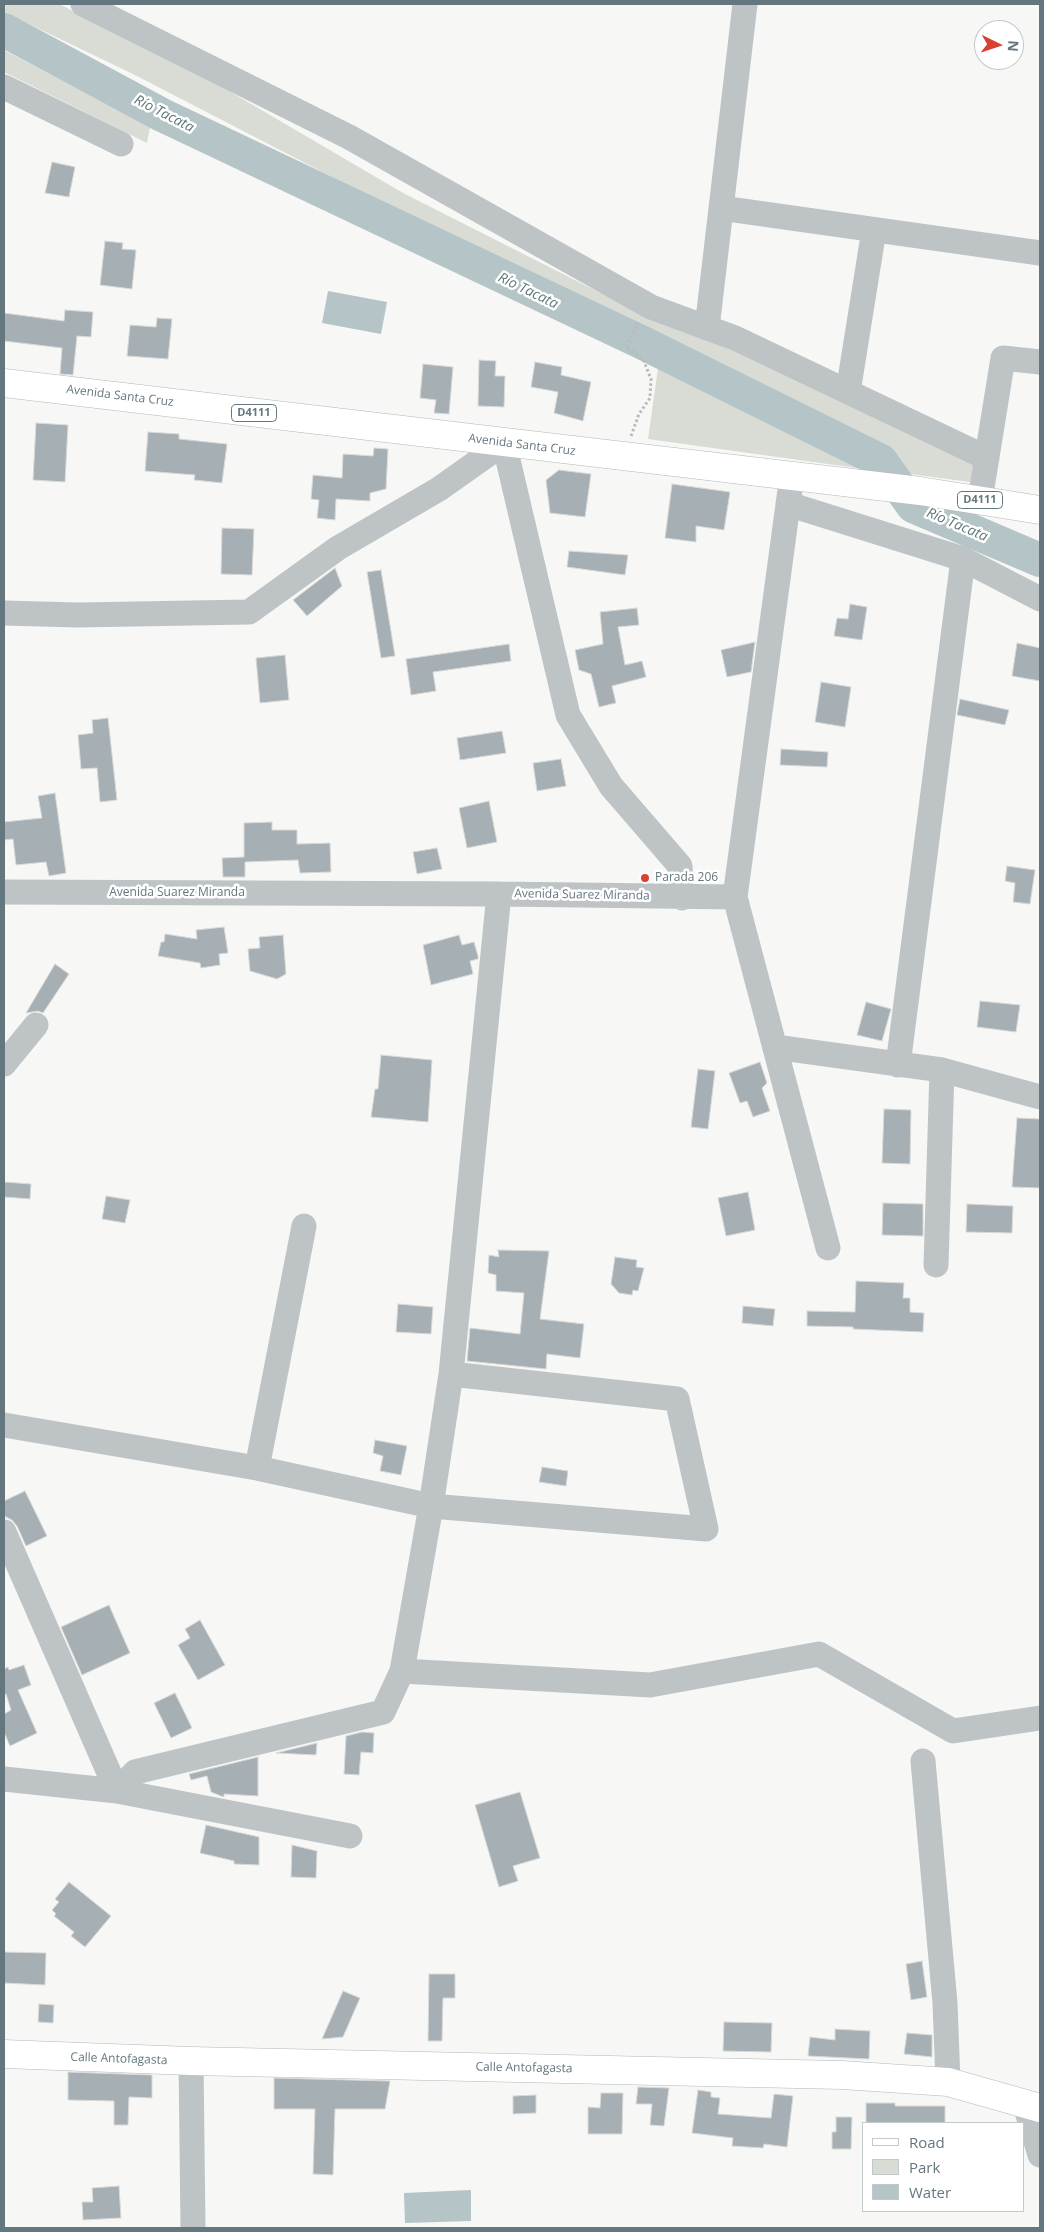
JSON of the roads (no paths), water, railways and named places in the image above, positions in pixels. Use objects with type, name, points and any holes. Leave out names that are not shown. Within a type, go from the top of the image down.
[{"type":"main road","name":"Avenida Santa Cruz","points":[[4,383],[626,458],[920,491],[1040,510]]},
{"type":"main road","name":"Calle Antofagasta","points":[[4,2054],[191,2061],[842,2075],[948,2082],[989,2092],[1032,2107]]},
{"type":"street","points":[[83,4],[349,137],[651,307],[735,338],[987,458]]},
{"type":"street","points":[[707,328],[745,4]]},
{"type":"street","points":[[4,87],[121,144]]},
{"type":"street","points":[[721,208],[1040,253]]},
{"type":"street","points":[[848,392],[874,230]]},
{"type":"street","points":[[980,500],[1003,358],[1040,362]]},
{"type":"street","points":[[4,613],[78,615],[249,612],[338,548],[439,489],[504,443],[568,715],[611,786],[680,866],[682,898]]},
{"type":"street","points":[[792,476],[735,897],[828,1248]]},
{"type":"street","points":[[788,504],[963,559],[1040,598]]},
{"type":"street","points":[[898,1065],[963,559]]},
{"type":"street","name":"Avenida Suarez Miranda","points":[[4,892],[735,897]]},
{"type":"street","points":[[117,1791],[135,1772],[383,1712],[402,1671],[431,1506],[451,1374],[499,894]]},
{"type":"street","points":[[4,1064],[36,1025]]},
{"type":"street","points":[[775,1047],[942,1070],[1040,1097]]},
{"type":"street","points":[[936,1265],[942,1070]]},
{"type":"street","points":[[257,1468],[304,1226]]},
{"type":"street","points":[[4,1425],[257,1468],[431,1506],[706,1529],[677,1399],[451,1374]]},
{"type":"street","points":[[4,1532],[117,1791]]},
{"type":"street","points":[[402,1671],[650,1685],[819,1654],[953,1731],[1040,1718]]},
{"type":"street","points":[[923,1761],[944,2003],[948,2082]]},
{"type":"street","points":[[4,1778],[117,1791],[350,1836]]},
{"type":"street","points":[[191,2061],[193,2228]]},
{"type":"street","points":[[1032,2107],[1040,2155]]},
{"type":"water","points":[[328,291],[387,302],[381,334],[322,323]]},
{"type":"water","points":[[471,2190],[471,2221],[405,2223],[404,2193]]},
{"type":"waterway","name":"Río Tacata","points":[[4,30],[162,115],[641,342],[881,461],[913,506],[1040,560]]},
{"type":"place","name":"Parada 206","points":[[645,878]]}]
